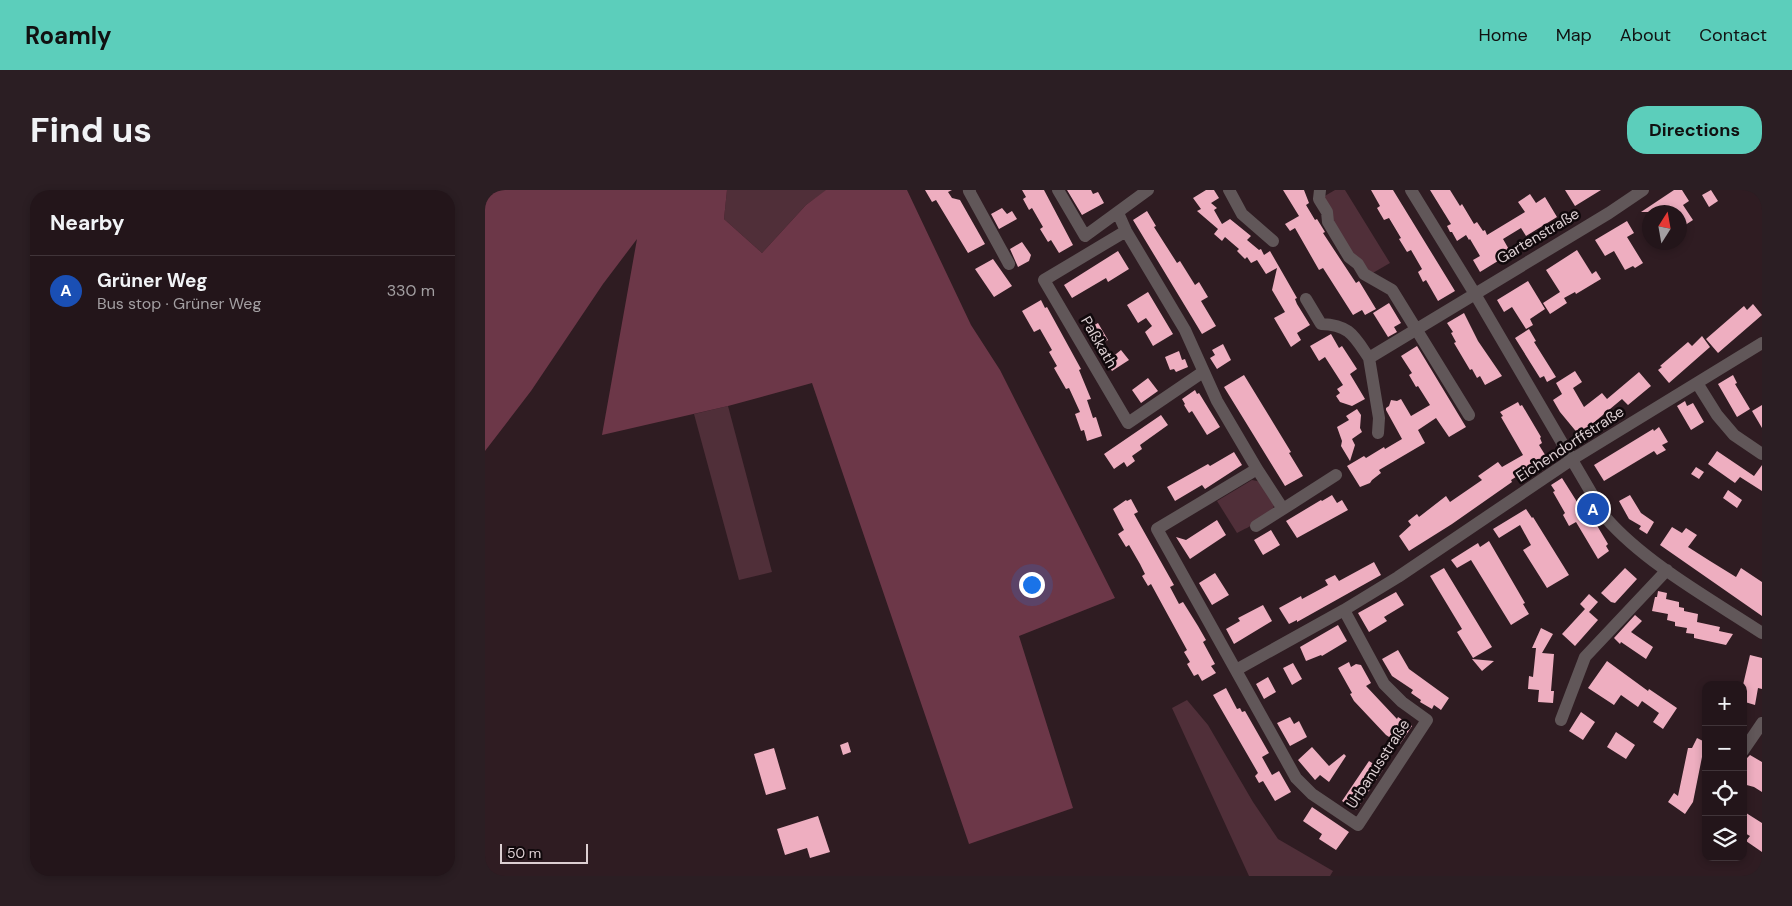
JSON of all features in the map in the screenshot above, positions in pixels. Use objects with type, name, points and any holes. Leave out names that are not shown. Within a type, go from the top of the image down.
[{"type":"street","points":[[970,190],[1009,264]]},
{"type":"street","points":[[1058,190],[1085,236],[1148,190]]},
{"type":"street","points":[[1229,190],[1241,214],[1273,241]]},
{"type":"street","points":[[1319,190],[1319,199],[1327,212],[1328,222],[1349,257],[1358,264],[1364,274],[1392,290],[1469,415]]},
{"type":"street","points":[[1411,190],[1475,294],[1606,518],[1622,536],[1667,570],[1762,634]]},
{"type":"street","name":"Gartenstraße","points":[[1369,358],[1643,190]]},
{"type":"street","points":[[1118,213],[1126,231],[1185,330],[1217,401],[1283,509]]},
{"type":"street","name":"Paßkath","points":[[1126,231],[1044,280],[1128,423],[1203,372]]},
{"type":"street","points":[[1306,300],[1321,324],[1337,325],[1345,329],[1369,358],[1379,418],[1378,432]]},
{"type":"street","name":"Eichendorffstraße","points":[[1344,610],[1398,577],[1571,460],[1762,342]]},
{"type":"street","points":[[1697,383],[1717,415],[1734,435],[1762,454]]},
{"type":"street","name":"Urbanusstraße","points":[[1257,469],[1157,529],[1296,778],[1313,794],[1358,825],[1427,720],[1402,702],[1384,684],[1344,610]]},
{"type":"street","points":[[1256,526],[1336,475]]},
{"type":"street","points":[[1561,720],[1585,657],[1667,570]]},
{"type":"street","points":[[1235,670],[1344,610]]},
{"type":"street","points":[[1747,744],[1762,723]]},
{"type":"shaded area","points":[[485,190],[727,190],[724,219],[762,253],[806,205],[826,190],[907,190],[971,325],[1000,370],[1115,598],[1019,636],[1073,808],[969,844],[812,383],[728,406],[602,435],[637,239],[603,284],[531,391],[485,451]]},
{"type":"shaded area","points":[[727,190],[827,190],[806,205],[762,253],[724,219]]},
{"type":"shaded area","points":[[1335,190],[1345,190],[1390,263],[1371,274],[1348,248],[1332,219],[1323,197]]},
{"type":"shaded area","points":[[728,406],[772,572],[739,580],[694,414]]},
{"type":"shaded area","points":[[1252,480],[1262,482],[1272,498],[1273,508],[1260,521],[1237,533],[1217,501]]},
{"type":"shaded area","points":[[1187,700],[1208,725],[1253,802],[1278,839],[1333,871],[1330,876],[1249,876],[1172,708]]},
{"type":"building","points":[[925,190],[952,190],[948,192],[952,198],[960,200],[985,244],[968,253],[936,200],[932,202]]},
{"type":"building","points":[[1022,190],[1044,190],[1073,245],[1059,253],[1051,240],[1048,242],[1040,229],[1043,227],[1032,208],[1029,210],[1023,199],[1026,197]]},
{"type":"building","points":[[1067,190],[1091,190],[1093,194],[1098,192],[1104,203],[1082,215]]},
{"type":"building","points":[[1206,190],[1214,190],[1219,198],[1211,203],[1217,208],[1214,210],[1222,224],[1230,219],[1251,236],[1247,240],[1259,250],[1261,249],[1264,255],[1270,251],[1297,298],[1295,299],[1297,304],[1310,325],[1297,333],[1301,340],[1291,347],[1274,318],[1285,312],[1272,290],[1277,268],[1266,274],[1257,260],[1251,263],[1225,237],[1222,241],[1214,234],[1218,229],[1197,211],[1201,209],[1193,198]]},
{"type":"building","points":[[1283,190],[1304,190],[1309,203],[1306,205],[1315,220],[1317,219],[1325,232],[1323,233],[1356,283],[1359,281],[1376,309],[1365,315],[1362,310],[1353,315],[1323,268],[1319,270],[1295,228],[1290,231],[1285,224],[1299,216]]},
{"type":"building","points":[[1371,190],[1393,190],[1455,291],[1438,301],[1426,280],[1423,282],[1418,272],[1422,269],[1411,250],[1407,252],[1389,218],[1384,220],[1377,208],[1380,206]]},
{"type":"building","points":[[1430,190],[1450,190],[1460,206],[1462,204],[1474,224],[1477,222],[1487,235],[1525,212],[1518,202],[1530,194],[1536,203],[1545,197],[1557,217],[1526,236],[1521,228],[1503,239],[1511,253],[1480,272],[1473,260],[1480,256],[1470,239],[1466,235],[1457,241],[1447,226],[1451,224]]},
{"type":"building","points":[[1565,190],[1601,190],[1575,206]]},
{"type":"building","points":[[1674,190],[1682,190],[1689,201],[1683,205],[1652,205]]},
{"type":"building","points":[[1711,190],[1718,201],[1709,207],[1702,195]]},
{"type":"building","points":[[1002,208],[1007,214],[1012,211],[1017,219],[999,229],[991,214]]},
{"type":"building","points":[[1147,211],[1156,226],[1154,227],[1177,263],[1180,261],[1195,285],[1199,282],[1208,297],[1201,301],[1216,326],[1202,334],[1133,220]]},
{"type":"building","points":[[1687,211],[1693,220],[1687,224]]},
{"type":"building","points":[[1627,221],[1634,233],[1627,237],[1643,263],[1635,268],[1633,266],[1625,270],[1614,251],[1605,256],[1595,240]]},
{"type":"building","points":[[1022,242],[1031,255],[1029,261],[1018,267],[1010,249]]},
{"type":"building","points":[[1577,250],[1592,274],[1596,271],[1601,279],[1576,294],[1575,292],[1564,298],[1567,303],[1550,314],[1543,303],[1560,292],[1546,270]]},
{"type":"building","points":[[1118,251],[1129,269],[1108,282],[1106,278],[1072,298],[1064,285]]},
{"type":"building","points":[[993,259],[1012,286],[994,297],[975,269]]},
{"type":"building","points":[[1528,281],[1545,309],[1530,319],[1533,325],[1526,329],[1512,307],[1504,312],[1497,300]]},
{"type":"building","points":[[1148,292],[1173,334],[1153,346],[1145,332],[1152,326],[1146,318],[1138,323],[1127,305]]},
{"type":"building","points":[[1041,300],[1045,308],[1047,307],[1081,369],[1079,370],[1091,399],[1087,400],[1093,418],[1096,417],[1102,436],[1087,441],[1084,430],[1081,431],[1075,414],[1080,412],[1069,388],[1066,389],[1054,368],[1057,366],[1049,352],[1052,350],[1040,329],[1034,332],[1022,311]]},
{"type":"building","points":[[1389,303],[1401,323],[1394,327],[1397,332],[1388,337],[1373,313]]},
{"type":"building","points":[[1753,304],[1762,315],[1718,353],[1706,339],[1744,306],[1747,310]]},
{"type":"building","points":[[1464,313],[1478,341],[1502,376],[1485,385],[1480,376],[1477,378],[1472,369],[1470,370],[1454,343],[1456,342],[1451,333],[1453,332],[1447,323]]},
{"type":"building","points":[[1098,323],[1108,340],[1095,348],[1085,330]]},
{"type":"building","points":[[1529,329],[1536,341],[1534,342],[1556,377],[1547,382],[1544,376],[1540,378],[1515,338]]},
{"type":"building","points":[[1331,334],[1339,348],[1342,346],[1357,369],[1350,374],[1365,399],[1352,406],[1340,402],[1336,396],[1340,393],[1337,389],[1343,385],[1325,357],[1319,361],[1310,346]]},
{"type":"building","points":[[1702,336],[1710,347],[1669,383],[1658,370],[1662,367],[1660,366],[1688,342],[1692,346]]},
{"type":"building","points":[[1223,344],[1231,360],[1217,369],[1210,358],[1215,355],[1212,350]]},
{"type":"building","points":[[1417,346],[1466,427],[1449,437],[1436,418],[1418,430],[1425,443],[1379,470],[1381,473],[1370,483],[1360,487],[1347,466],[1402,439],[1386,410],[1391,400],[1397,401],[1401,399],[1411,416],[1430,405],[1418,386],[1416,387],[1409,375],[1412,373],[1401,356]]},
{"type":"building","points":[[1121,350],[1129,360],[1112,371],[1106,362]]},
{"type":"building","points":[[1179,351],[1182,360],[1185,359],[1188,367],[1176,372],[1174,369],[1170,370],[1165,357]]},
{"type":"building","points":[[1575,371],[1582,382],[1573,388],[1584,407],[1602,393],[1607,399],[1639,372],[1651,386],[1628,405],[1622,399],[1579,435],[1560,412],[1553,400],[1562,394],[1556,383]]},
{"type":"building","points":[[1244,375],[1291,452],[1289,453],[1303,476],[1285,486],[1224,387]]},
{"type":"building","points":[[1733,375],[1737,383],[1735,384],[1750,409],[1737,417],[1718,384]]},
{"type":"building","points":[[1148,378],[1158,391],[1141,403],[1132,390]]},
{"type":"building","points":[[1195,390],[1197,394],[1199,393],[1220,427],[1207,435],[1192,411],[1189,413],[1182,399]]},
{"type":"building","points":[[1685,401],[1687,406],[1693,403],[1704,422],[1691,430],[1677,406]]},
{"type":"building","points":[[1518,402],[1520,406],[1522,405],[1541,437],[1542,443],[1539,445],[1547,458],[1511,480],[1512,482],[1452,524],[1409,551],[1399,536],[1411,525],[1408,521],[1417,514],[1419,517],[1446,496],[1450,502],[1482,480],[1478,476],[1498,462],[1502,467],[1523,455],[1500,412]]},
{"type":"building","points":[[1762,405],[1762,428],[1752,411]]},
{"type":"building","points":[[1357,409],[1361,415],[1360,428],[1362,432],[1352,439],[1355,445],[1350,461],[1341,446],[1342,441],[1337,427],[1349,420],[1346,416]]},
{"type":"building","points":[[1161,415],[1168,425],[1140,445],[1142,449],[1132,456],[1135,461],[1127,467],[1124,462],[1114,469],[1104,454]]},
{"type":"building","points":[[1659,427],[1668,442],[1662,445],[1666,450],[1657,455],[1654,451],[1604,481],[1594,465]]},
{"type":"building","points":[[1717,451],[1754,476],[1762,465],[1762,491],[1740,477],[1735,483],[1708,464]]},
{"type":"building","points":[[1234,452],[1242,465],[1205,489],[1202,485],[1175,501],[1167,487]]},
{"type":"building","points":[[1696,467],[1704,472],[1699,479],[1691,474]]},
{"type":"building","points":[[1562,478],[1579,505],[1583,502],[1608,544],[1606,546],[1609,551],[1598,559],[1576,522],[1569,526],[1563,515],[1565,513],[1551,485]]},
{"type":"building","points":[[1728,490],[1742,500],[1737,508],[1723,498]]},
{"type":"building","points":[[1332,495],[1337,503],[1342,500],[1348,510],[1297,538],[1286,521]]},
{"type":"building","points":[[1630,495],[1641,513],[1654,522],[1647,534],[1639,529],[1641,526],[1629,519],[1619,501]]},
{"type":"building","points":[[1131,499],[1138,512],[1134,514],[1174,585],[1170,587],[1179,604],[1183,602],[1206,640],[1203,642],[1215,664],[1211,666],[1216,673],[1202,681],[1198,674],[1194,676],[1187,664],[1190,662],[1184,652],[1187,650],[1151,584],[1148,586],[1142,576],[1145,574],[1129,545],[1126,547],[1118,534],[1124,530],[1113,509],[1126,500]]},
{"type":"building","points":[[1526,509],[1569,575],[1547,588],[1523,550],[1531,545],[1520,525],[1499,538],[1493,529]]},
{"type":"building","points":[[1217,520],[1226,535],[1190,559],[1176,537],[1186,540]]},
{"type":"building","points":[[1672,527],[1682,533],[1686,528],[1697,535],[1688,547],[1736,577],[1741,568],[1762,582],[1762,616],[1660,545]]},
{"type":"building","points":[[1271,530],[1280,545],[1263,555],[1254,540]]},
{"type":"building","points":[[1489,541],[1525,603],[1523,604],[1529,614],[1511,625],[1471,560],[1457,568],[1451,560],[1478,543],[1480,547]]},
{"type":"building","points":[[1374,562],[1381,575],[1297,622],[1297,620],[1289,624],[1279,608],[1301,596],[1302,599],[1328,585],[1325,580],[1335,575],[1339,581]]},
{"type":"building","points":[[1444,568],[1492,647],[1473,658],[1457,632],[1462,629],[1430,576]]},
{"type":"building","points":[[1625,568],[1637,579],[1615,603],[1611,602],[1601,593]]},
{"type":"building","points":[[1215,573],[1229,595],[1212,605],[1199,583]]},
{"type":"building","points":[[1658,591],[1667,593],[1666,599],[1679,602],[1679,607],[1684,608],[1684,611],[1698,614],[1697,622],[1720,627],[1719,631],[1733,634],[1726,645],[1694,638],[1694,634],[1686,633],[1687,628],[1675,626],[1675,622],[1667,620],[1668,614],[1652,611]]},
{"type":"building","points":[[1396,592],[1404,605],[1384,617],[1387,621],[1369,632],[1358,613]]},
{"type":"building","points":[[1589,594],[1598,602],[1589,612],[1598,620],[1575,646],[1562,634],[1585,609],[1580,604]]},
{"type":"building","points":[[1263,605],[1272,621],[1234,644],[1226,629],[1240,621],[1238,618]]},
{"type":"building","points":[[1635,615],[1642,621],[1631,632],[1653,647],[1646,659],[1621,642],[1620,644],[1614,638]]},
{"type":"building","points":[[1338,625],[1347,641],[1322,656],[1306,661],[1300,647]]},
{"type":"building","points":[[1541,628],[1553,634],[1542,653],[1554,654],[1551,691],[1554,691],[1553,703],[1538,702],[1539,690],[1528,689],[1529,676],[1533,677],[1536,648],[1532,648]]},
{"type":"building","points":[[1398,650],[1409,669],[1449,698],[1441,710],[1434,705],[1432,709],[1420,702],[1421,700],[1411,693],[1413,690],[1392,676],[1382,659]]},
{"type":"building","points":[[1750,655],[1762,658],[1762,689],[1758,688],[1755,705],[1747,703],[1747,681],[1744,681]]},
{"type":"building","points":[[1472,659],[1494,661],[1482,671]]},
{"type":"building","points":[[1607,661],[1648,691],[1649,689],[1677,708],[1663,729],[1653,722],[1659,713],[1642,701],[1638,707],[1621,695],[1614,705],[1588,688]]},
{"type":"building","points":[[1349,662],[1351,667],[1356,664],[1361,665],[1371,683],[1366,686],[1397,719],[1398,717],[1412,726],[1400,744],[1386,735],[1354,701],[1350,694],[1352,693],[1338,668]]},
{"type":"building","points":[[1293,663],[1302,679],[1292,685],[1283,668]]},
{"type":"building","points":[[1268,677],[1276,692],[1264,699],[1256,684]]},
{"type":"building","points":[[1226,688],[1237,709],[1240,708],[1242,712],[1245,711],[1269,753],[1262,757],[1272,775],[1279,771],[1291,792],[1275,801],[1263,781],[1259,783],[1255,776],[1258,773],[1213,695]]},
{"type":"building","points":[[1581,712],[1595,722],[1583,740],[1569,731]]},
{"type":"building","points":[[1290,717],[1294,724],[1299,721],[1307,737],[1290,746],[1277,723]]},
{"type":"building","points":[[1616,732],[1635,745],[1626,759],[1607,747]]},
{"type":"building","points":[[1697,738],[1702,740],[1702,757],[1693,802],[1685,814],[1668,802],[1674,793],[1678,796],[1688,748],[1692,748]]},
{"type":"building","points":[[848,742],[851,752],[843,755],[840,745]]},
{"type":"building","points":[[1312,747],[1329,766],[1344,754],[1346,756],[1329,782],[1320,775],[1315,780],[1298,760]]},
{"type":"building","points":[[774,748],[786,789],[766,795],[754,754]]},
{"type":"building","points":[[1750,755],[1762,762],[1762,792],[1747,785],[1747,758]]},
{"type":"building","points":[[1369,761],[1383,770],[1356,810],[1342,801]]},
{"type":"building","points":[[1312,807],[1349,832],[1336,850],[1319,839],[1322,834],[1303,821]]},
{"type":"building","points":[[1747,814],[1762,823],[1762,852],[1747,842],[1750,836],[1747,834]]},
{"type":"building","points":[[818,816],[830,852],[810,858],[807,848],[785,855],[777,829]]},
{"type":"place","name":"Grüner Weg","points":[[1593,509]]}]
